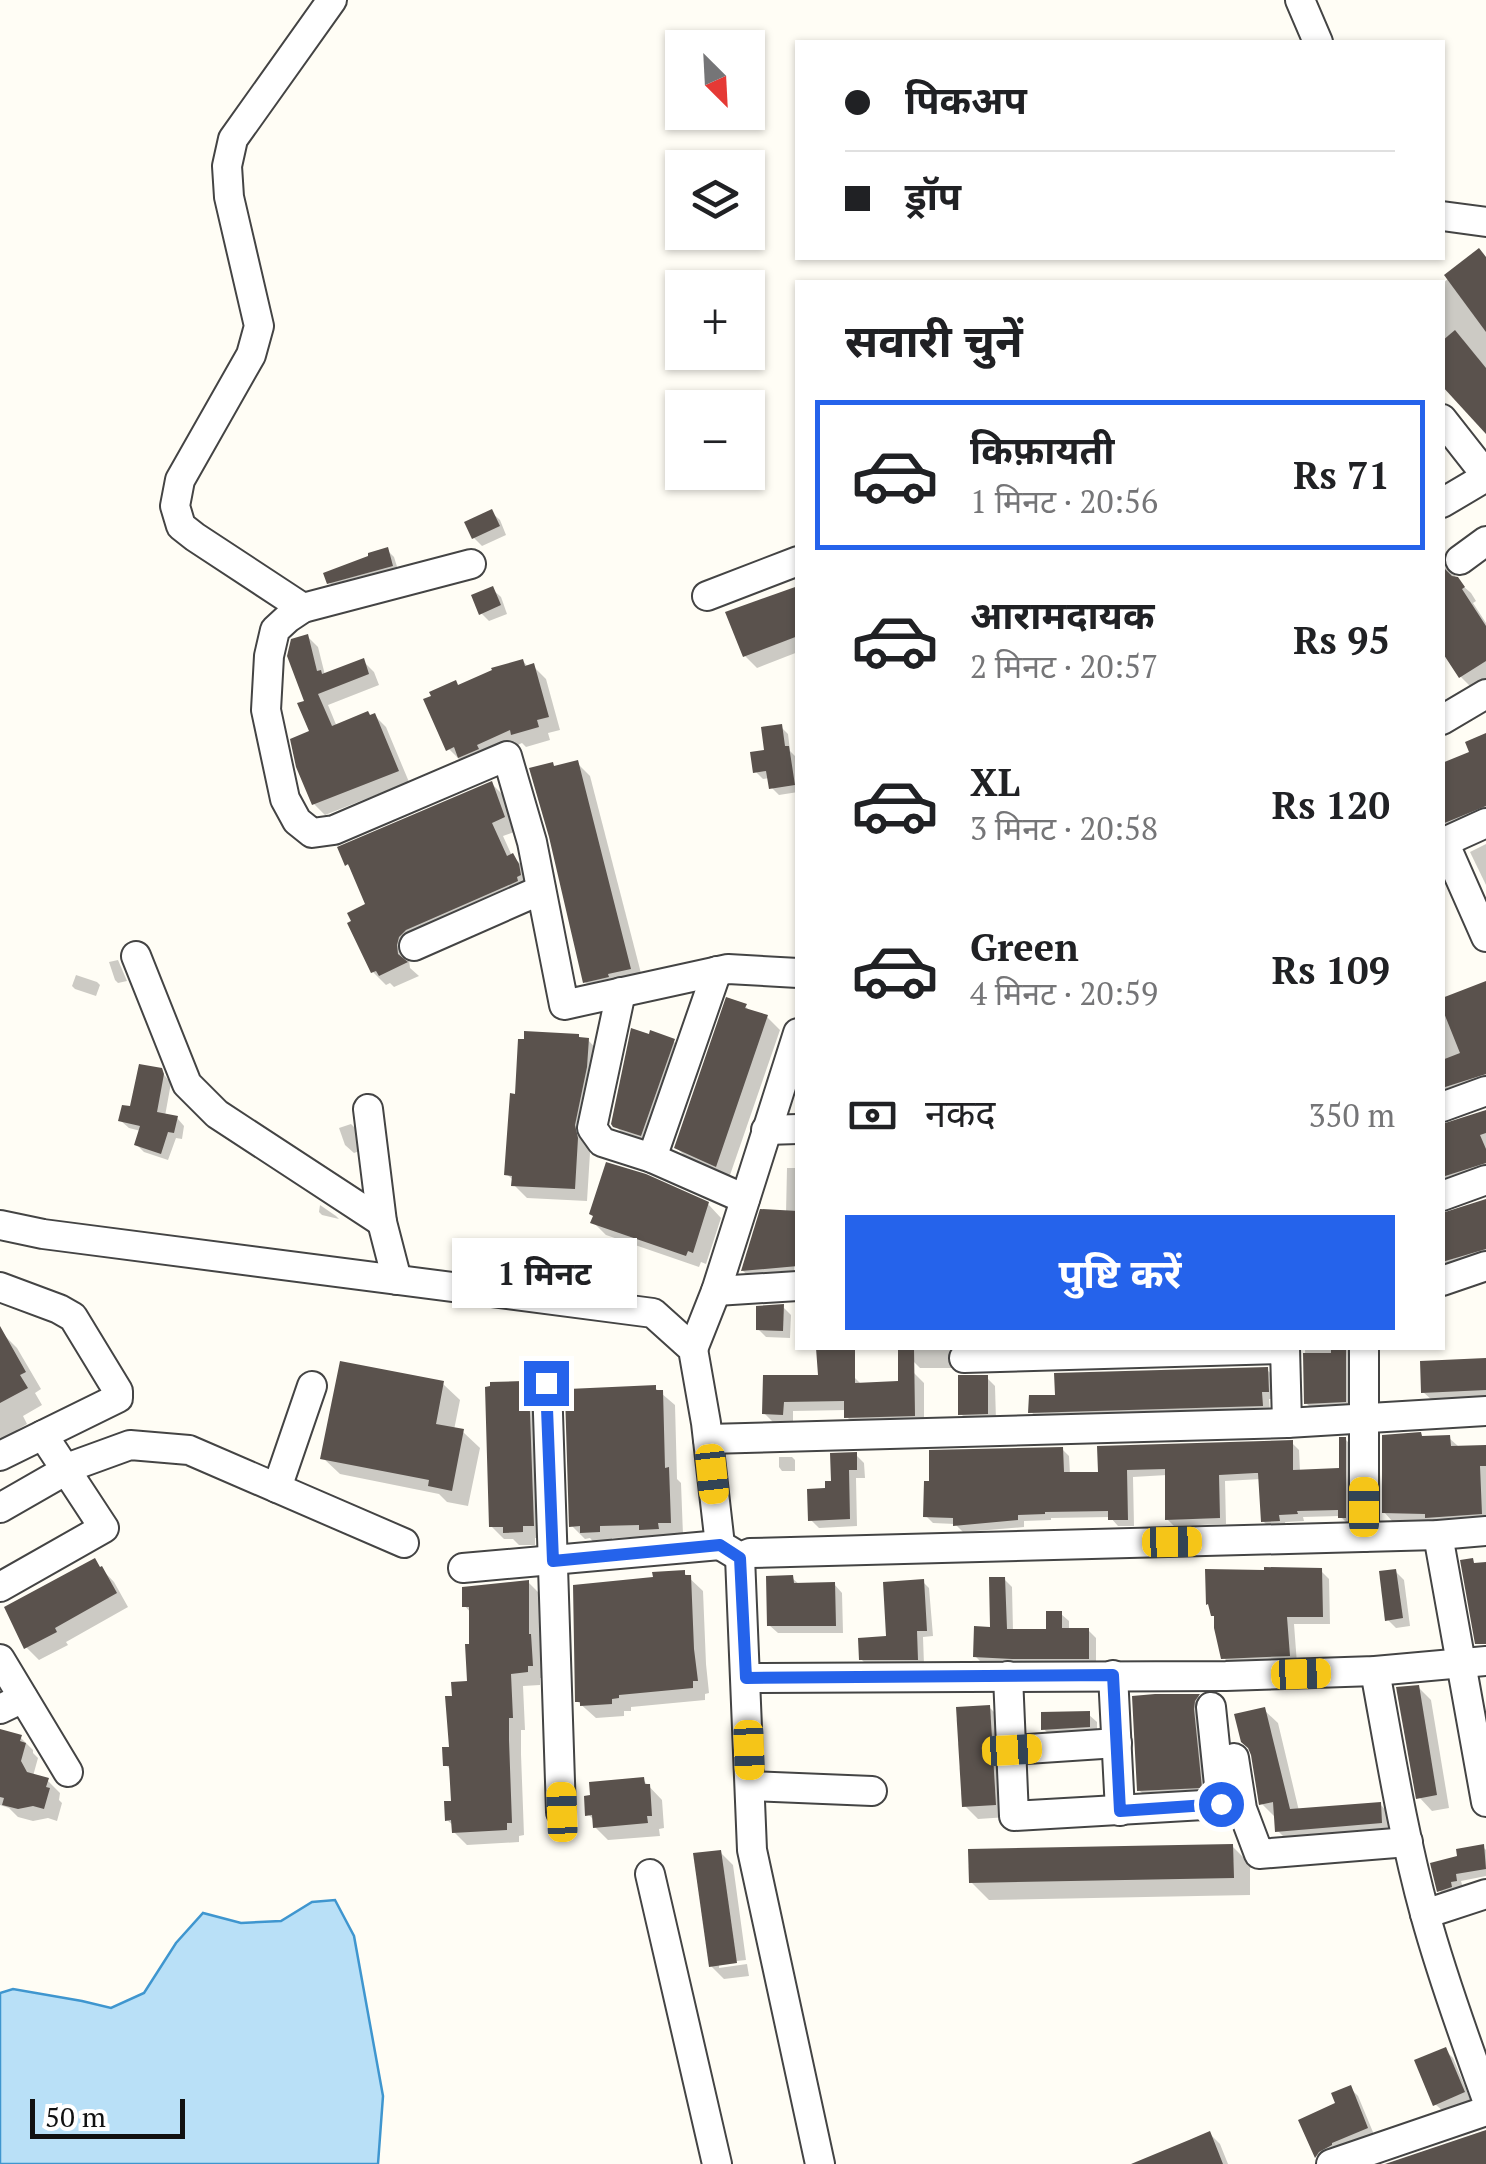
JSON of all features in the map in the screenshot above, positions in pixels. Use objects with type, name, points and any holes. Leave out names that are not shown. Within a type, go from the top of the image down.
[{"type":"street","points":[[302,608],[196,538],[182,526],[176,506],[180,480],[252,355],[258,326],[229,197],[227,166],[234,139],[332,0]]},
{"type":"street","points":[[1300,0],[1317,40]]},
{"type":"street","points":[[1445,216],[1485,223]]},
{"type":"street","points":[[1445,424],[1486,476],[1445,500]]},
{"type":"street","points":[[1460,560],[1486,541]]},
{"type":"street","points":[[708,596],[795,562]]},
{"type":"street","points":[[471,564],[302,608],[275,630],[269,656],[266,710],[285,799],[297,821],[312,833],[334,830],[507,756],[532,842],[564,1005],[728,968],[795,972]]},
{"type":"street","points":[[1445,718],[1485,697]]},
{"type":"street","points":[[1445,842],[1486,823]]},
{"type":"street","points":[[1445,847],[1486,937]]},
{"type":"street","points":[[414,946],[541,890]]},
{"type":"street","points":[[136,956],[187,1084],[217,1114],[382,1222]]},
{"type":"street","points":[[652,1158],[717,971]]},
{"type":"street","points":[[621,992],[592,1128],[596,1136],[602,1142],[652,1158],[745,1198]]},
{"type":"street","points":[[795,1042],[716,1291],[693,1349],[730,1551],[746,1678],[752,1850],[820,2164]]},
{"type":"street","points":[[1445,1106],[1486,1091]]},
{"type":"street","points":[[368,1110],[382,1222],[397,1280]]},
{"type":"street","points":[[766,1130],[795,1129]]},
{"type":"street","points":[[1445,1195],[1486,1180]]},
{"type":"street","points":[[0,1225],[62,1237],[653,1313],[693,1349]]},
{"type":"street","points":[[1445,1280],[1486,1266]]},
{"type":"street","points":[[716,1291],[795,1286]]},
{"type":"street","points":[[0,1287],[73,1317],[118,1390],[118,1398],[0,1456]]},
{"type":"street","points":[[964,1358],[1221,1350]]},
{"type":"street","points":[[1285,1350],[1287,1423]]},
{"type":"street","points":[[1364,1350],[1364,1537]]},
{"type":"street","points":[[546,1383],[562,1812]]},
{"type":"street","points":[[278,1488],[312,1386]]},
{"type":"street","points":[[708,1439],[1287,1423],[1486,1411]]},
{"type":"street","points":[[0,1588],[104,1528],[43,1435]]},
{"type":"street","points":[[0,1508],[66,1470],[130,1445],[189,1450],[404,1543]]},
{"type":"street","points":[[462,1568],[730,1551],[750,1554],[1486,1531]]},
{"type":"street","points":[[1438,1535],[1474,1662],[1486,1802]]},
{"type":"street","points":[[0,1659],[12,1703],[68,1772]]},
{"type":"street","points":[[746,1678],[1226,1676],[1375,1671],[1474,1662]]},
{"type":"street","points":[[1375,1671],[1426,1914],[1486,2097]]},
{"type":"street","points":[[1113,1675],[1120,1811]]},
{"type":"street","points":[[1008,1676],[1014,1816],[1221,1804],[1218,1704],[1242,1809],[1259,1854],[1408,1842]]},
{"type":"street","points":[[1012,1750],[1117,1744]]},
{"type":"street","points":[[750,1786],[872,1791]]},
{"type":"street","points":[[650,1874],[717,2164]]},
{"type":"street","points":[[1426,1914],[1486,1894]]},
{"type":"street","points":[[1459,2023],[1486,2013]]},
{"type":"street","points":[[1330,2164],[1486,2112]]},
{"type":"water","points":[[335,1900],[354,1936],[383,2096],[378,2164],[0,2164],[0,1993],[13,1989],[111,2008],[144,1993],[176,1943],[203,1913],[241,1923],[281,1921],[312,1902]]},
{"type":"building","points":[[1479,248],[1486,257],[1486,332],[1444,275]]},
{"type":"building","points":[[1455,330],[1486,368],[1486,434],[1445,389],[1445,338]]},
{"type":"building","points":[[492,509],[500,526],[472,539],[464,522]]},
{"type":"building","points":[[388,547],[393,566],[327,584],[323,573]]},
{"type":"building","points":[[1445,569],[1458,577],[1486,626],[1486,661],[1459,678],[1445,657]]},
{"type":"building","points":[[493,586],[501,605],[479,615],[471,595]]},
{"type":"building","points":[[795,587],[795,637],[743,657],[725,612]]},
{"type":"building","points":[[308,634],[317,671],[322,674],[364,658],[369,674],[318,694],[332,726],[368,711],[370,715],[375,713],[399,771],[312,805],[296,767],[290,739],[309,731],[297,703],[304,701],[287,656],[291,639]]},
{"type":"building","points":[[523,659],[525,666],[534,663],[549,717],[537,720],[539,727],[511,735],[510,730],[458,758],[454,747],[446,751],[423,699],[431,696],[429,692],[456,680],[458,685],[491,668]]},
{"type":"building","points":[[782,724],[795,785],[769,789],[766,771],[753,773],[750,752],[764,750],[761,727]]},
{"type":"building","points":[[1486,733],[1486,806],[1445,823],[1445,762],[1469,752],[1465,742]]},
{"type":"building","points":[[578,760],[631,969],[583,983],[529,768]]},
{"type":"building","points":[[492,781],[505,817],[492,823],[507,856],[513,853],[519,864],[518,881],[406,930],[397,945],[398,954],[408,962],[379,976],[376,971],[371,973],[347,923],[351,921],[347,913],[365,904],[337,847]]},
{"type":"building","points":[[1486,981],[1486,1074],[1445,1087],[1445,1059],[1460,1053],[1445,1016],[1445,997]]},
{"type":"building","points":[[726,997],[768,1015],[716,1167],[674,1148]]},
{"type":"building","points":[[631,1028],[675,1039],[641,1136],[611,1124]]},
{"type":"building","points":[[524,1031],[589,1038],[575,1125],[575,1189],[511,1186],[512,1176],[504,1175],[510,1093],[515,1094],[518,1039],[524,1039]]},
{"type":"building","points":[[139,1064],[162,1068],[157,1112],[178,1116],[174,1133],[168,1132],[161,1154],[134,1145],[140,1126],[118,1121],[122,1105],[130,1106]]},
{"type":"building","points":[[1486,1110],[1486,1133],[1480,1135],[1486,1163],[1445,1176],[1445,1123]]},
{"type":"building","points":[[606,1162],[646,1174],[709,1202],[693,1253],[688,1251],[686,1256],[590,1223],[593,1216],[589,1214]]},
{"type":"building","points":[[1486,1199],[1486,1249],[1445,1261],[1445,1212]]},
{"type":"building","points":[[760,1209],[795,1211],[795,1266],[741,1271]]},
{"type":"building","points":[[784,1304],[783,1331],[756,1330],[756,1306]]},
{"type":"building","points":[[0,1326],[26,1372],[20,1375],[28,1388],[0,1403]]},
{"type":"building","points":[[816,1350],[855,1350],[855,1383],[898,1381],[898,1350],[914,1350],[915,1416],[844,1418],[844,1401],[784,1402],[783,1415],[762,1414],[763,1375],[818,1375]]},
{"type":"building","points":[[1346,1350],[1346,1402],[1304,1404],[1303,1353]]},
{"type":"building","points":[[1486,1358],[1486,1390],[1421,1393],[1420,1361]]},
{"type":"building","points":[[340,1361],[444,1381],[436,1424],[464,1429],[452,1491],[428,1486],[429,1480],[320,1459]]},
{"type":"building","points":[[1268,1367],[1269,1392],[1262,1392],[1263,1406],[1028,1413],[1029,1395],[1055,1395],[1054,1373]]},
{"type":"building","points":[[958,1375],[988,1375],[988,1414],[958,1415]]},
{"type":"building","points":[[523,1381],[523,1386],[529,1385],[534,1526],[523,1526],[523,1532],[503,1533],[503,1527],[489,1527],[485,1387],[490,1382]]},
{"type":"building","points":[[656,1385],[656,1390],[663,1390],[671,1523],[658,1523],[659,1529],[639,1530],[639,1525],[600,1526],[600,1532],[580,1533],[580,1526],[569,1527],[565,1394],[568,1389]]},
{"type":"building","points":[[1421,1432],[1422,1436],[1450,1435],[1451,1446],[1486,1445],[1486,1466],[1480,1466],[1482,1514],[1425,1518],[1425,1514],[1382,1513],[1382,1435]]},
{"type":"building","points":[[1339,1437],[1346,1437],[1346,1518],[1338,1518],[1338,1510],[1297,1511],[1298,1514],[1279,1515],[1280,1521],[1261,1522],[1255,1473],[1219,1475],[1220,1518],[1165,1520],[1165,1469],[1127,1470],[1128,1520],[1108,1520],[1108,1511],[1045,1512],[1018,1515],[1018,1520],[953,1526],[953,1518],[923,1517],[929,1450],[1063,1447],[1064,1472],[1098,1472],[1097,1446],[1293,1440],[1293,1470],[1339,1468]]},
{"type":"building","points":[[857,1452],[857,1470],[849,1470],[850,1519],[808,1521],[807,1489],[825,1488],[825,1481],[831,1481],[830,1453]]},
{"type":"building","points":[[95,1558],[117,1593],[24,1649],[4,1607]]},
{"type":"building","points":[[1473,1558],[1474,1563],[1486,1562],[1486,1644],[1475,1644],[1460,1560]]},
{"type":"building","points":[[1322,1568],[1323,1617],[1287,1617],[1290,1656],[1221,1659],[1214,1616],[1206,1605],[1205,1569]]},
{"type":"building","points":[[1396,1569],[1403,1618],[1385,1621],[1379,1571]]},
{"type":"building","points":[[685,1570],[685,1575],[691,1575],[698,1681],[693,1681],[693,1688],[619,1695],[612,1699],[612,1704],[580,1706],[580,1702],[575,1702],[573,1585]]},
{"type":"building","points":[[793,1575],[794,1583],[835,1582],[836,1626],[767,1626],[766,1576]]},
{"type":"building","points":[[989,1577],[1005,1577],[1007,1629],[1046,1629],[1046,1611],[1062,1611],[1062,1628],[1089,1628],[1089,1659],[973,1657],[974,1626],[990,1627]]},
{"type":"building","points":[[924,1579],[927,1631],[917,1631],[918,1660],[859,1660],[858,1638],[886,1636],[883,1582]]},
{"type":"building","points":[[529,1580],[533,1666],[528,1666],[528,1672],[511,1674],[512,1823],[507,1823],[507,1830],[452,1833],[451,1820],[445,1821],[444,1801],[451,1801],[449,1766],[443,1766],[442,1747],[449,1747],[445,1696],[452,1696],[451,1682],[467,1681],[469,1607],[462,1607],[462,1587]]},
{"type":"building","points":[[1419,1685],[1437,1795],[1416,1799],[1396,1687]]},
{"type":"building","points":[[1200,1694],[1194,1709],[1202,1788],[1137,1791],[1132,1696]]},
{"type":"building","points":[[990,1705],[996,1805],[962,1807],[956,1707]]},
{"type":"building","points":[[1265,1707],[1290,1809],[1381,1802],[1382,1823],[1275,1832],[1273,1802],[1259,1805],[1251,1755],[1241,1742],[1234,1714]]},
{"type":"building","points":[[1090,1711],[1090,1727],[1041,1730],[1041,1712]]},
{"type":"building","points":[[0,1729],[22,1735],[20,1741],[26,1743],[21,1761],[27,1772],[49,1778],[44,1809],[2,1805]]},
{"type":"building","points":[[644,1777],[645,1784],[650,1784],[652,1816],[647,1816],[648,1823],[593,1828],[592,1815],[585,1816],[584,1796],[590,1795],[589,1782]]},
{"type":"building","points":[[1233,1844],[1234,1878],[969,1883],[968,1849]]},
{"type":"building","points":[[1484,1844],[1486,1869],[1456,1874],[1457,1881],[1451,1882],[1452,1887],[1437,1892],[1430,1863],[1457,1856],[1456,1849]]},
{"type":"building","points":[[721,1850],[737,1963],[709,1967],[693,1853]]},
{"type":"building","points":[[1446,2047],[1465,2092],[1433,2106],[1414,2060]]},
{"type":"building","points":[[1351,2085],[1368,2128],[1332,2143],[1315,2158],[1298,2120],[1335,2103],[1331,2093]]},
{"type":"building","points":[[1486,2130],[1486,2164],[1385,2164]]},
{"type":"building","points":[[1210,2131],[1223,2164],[1131,2164],[1189,2140]]},
{"type":"route","points":[[546,1383],[553,1561],[720,1545],[740,1558],[746,1678],[1113,1675],[1120,1811],[1221,1804]]}]
